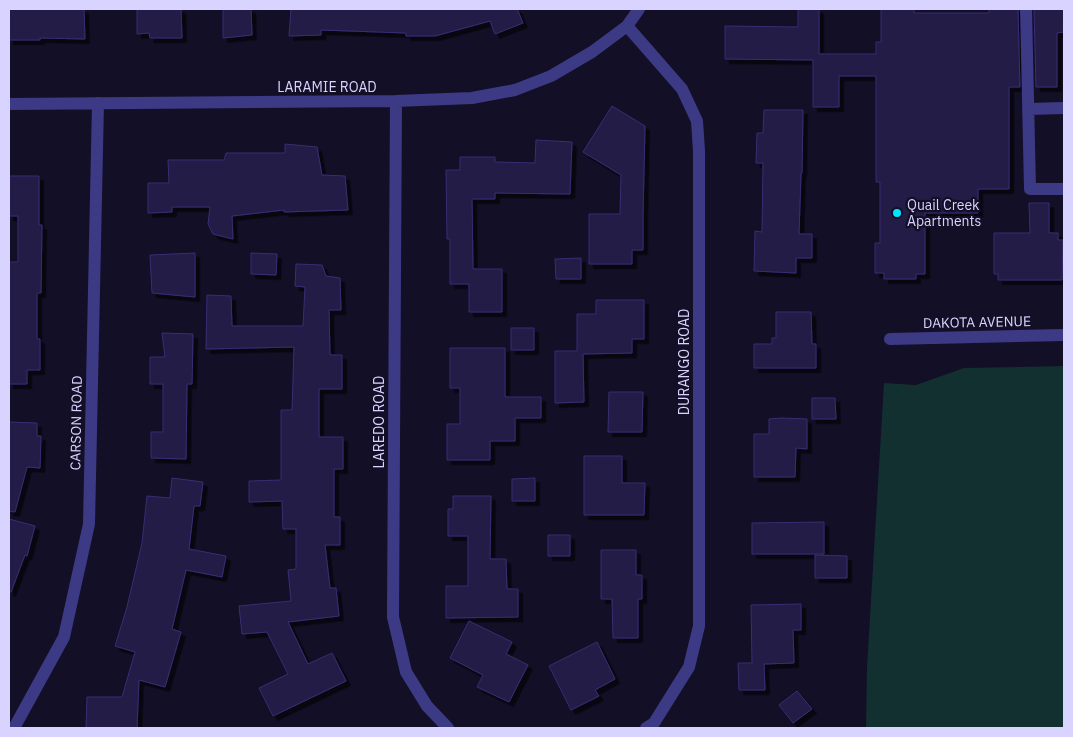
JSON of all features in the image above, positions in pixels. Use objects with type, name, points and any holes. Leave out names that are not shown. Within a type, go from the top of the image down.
[{"type":"street","points":[[627,26],[639,9]]},
{"type":"street","points":[[1026,9],[1030,189],[1064,189]]},
{"type":"street","name":"LARAMIE ROAD","points":[[9,104],[396,101],[472,98],[515,90],[551,76],[592,52],[627,26]]},
{"type":"street","name":"DURANGO ROAD","points":[[627,26],[682,89],[697,121],[699,151],[699,626],[689,667],[654,723],[646,728]]},
{"type":"street","name":"LAREDO ROAD","points":[[396,101],[393,617],[406,672],[427,706],[448,728]]},
{"type":"street","name":"CARSON ROAD","points":[[14,728],[64,637],[89,524],[98,103]]},
{"type":"street","points":[[1028,109],[1064,108]]},
{"type":"street","name":"DAKOTA AVENUE","points":[[890,339],[1064,335]]},
{"type":"green space","points":[[1064,366],[1064,728],[866,728],[867,667],[884,383],[916,385],[964,368]]},
{"type":"building","points":[[9,9],[84,9],[85,39],[40,38],[40,40],[9,40]]},
{"type":"building","points":[[137,9],[181,9],[182,38],[150,38],[149,33],[137,34]]},
{"type":"building","points":[[223,9],[251,9],[252,35],[223,38]]},
{"type":"building","points":[[291,9],[517,9],[523,23],[495,34],[490,21],[435,36],[406,36],[406,33],[321,30],[321,35],[289,36]]},
{"type":"building","points":[[798,9],[819,9],[819,54],[876,54],[876,42],[881,42],[881,9],[914,9],[914,13],[989,13],[989,9],[1018,9],[1020,87],[1009,87],[1009,189],[978,189],[978,213],[925,213],[925,274],[916,274],[916,279],[884,279],[884,273],[875,273],[875,243],[880,243],[880,182],[876,182],[876,76],[839,76],[839,107],[813,107],[813,60],[725,59],[725,26],[798,27]]},
{"type":"building","points":[[1034,9],[1064,9],[1064,32],[1057,33],[1057,87],[1036,87]]},
{"type":"building","points":[[612,106],[645,126],[643,250],[632,250],[632,264],[589,264],[589,214],[620,214],[621,175],[583,152]]},
{"type":"building","points":[[764,110],[803,110],[799,234],[812,234],[812,258],[796,258],[796,273],[754,271],[755,231],[762,232],[763,163],[756,163],[757,133],[763,133]]},
{"type":"building","points":[[536,140],[572,142],[570,194],[495,193],[495,199],[472,199],[473,269],[502,269],[502,312],[469,312],[469,284],[450,284],[450,239],[447,239],[446,170],[460,170],[460,157],[495,157],[495,162],[535,163]]},
{"type":"building","points":[[285,144],[317,147],[322,175],[345,176],[348,210],[284,212],[284,210],[232,216],[233,239],[213,234],[208,224],[210,207],[172,207],[172,212],[148,213],[148,183],[169,183],[168,160],[224,160],[226,153],[285,153]]},
{"type":"building","points":[[9,176],[39,176],[39,225],[42,225],[41,293],[37,293],[37,339],[40,339],[40,370],[27,370],[27,384],[9,384],[9,262],[18,262],[18,216],[9,216]]},
{"type":"building","name":"Quail Creek Apartments","points":[[1029,203],[1049,203],[1049,233],[1058,233],[1058,240],[1063,240],[1062,280],[998,280],[998,274],[994,274],[994,233],[1030,233]]},
{"type":"building","points":[[195,253],[195,297],[152,293],[150,255]]},
{"type":"building","points":[[251,253],[277,254],[276,275],[251,274]]},
{"type":"building","points":[[581,258],[581,279],[556,279],[555,259]]},
{"type":"building","points":[[296,264],[322,265],[326,276],[340,278],[341,310],[329,310],[330,355],[342,355],[342,389],[319,389],[319,437],[343,437],[343,469],[334,469],[334,517],[340,517],[340,545],[325,545],[330,588],[336,588],[339,616],[288,622],[308,664],[332,653],[346,681],[273,716],[259,688],[288,674],[267,632],[242,634],[239,606],[291,601],[288,570],[296,569],[296,529],[283,529],[282,501],[249,502],[249,481],[281,480],[281,410],[292,410],[294,347],[206,349],[207,295],[231,296],[232,326],[303,326],[305,287],[295,286]]},
{"type":"building","points":[[596,300],[644,300],[644,339],[632,339],[632,353],[583,354],[584,402],[555,403],[555,351],[577,351],[577,314],[596,314]]},
{"type":"building","points":[[776,312],[811,312],[812,344],[816,344],[816,368],[754,368],[754,344],[772,344],[772,338],[776,338]]},
{"type":"building","points":[[511,328],[534,328],[534,350],[511,350]]},
{"type":"building","points":[[162,333],[193,334],[192,384],[187,384],[186,459],[151,458],[151,432],[163,432],[163,384],[150,384],[150,357],[165,357]]},
{"type":"building","points":[[450,348],[505,348],[505,397],[541,397],[541,418],[515,418],[515,441],[490,441],[490,460],[447,460],[447,424],[460,424],[460,388],[450,388]]},
{"type":"building","points":[[609,392],[643,392],[642,432],[608,432]]},
{"type":"building","points":[[812,398],[835,398],[836,419],[812,419]]},
{"type":"building","points":[[769,419],[807,419],[807,449],[796,448],[795,477],[754,477],[754,434],[769,434]]},
{"type":"building","points":[[9,422],[37,423],[37,436],[41,436],[40,468],[27,467],[15,512],[9,511]]},
{"type":"building","points":[[584,456],[622,456],[622,483],[645,483],[644,515],[584,515]]},
{"type":"building","points":[[172,478],[203,482],[200,506],[194,506],[189,549],[226,556],[222,577],[186,570],[172,629],[181,632],[165,687],[139,680],[137,728],[86,728],[87,697],[122,697],[135,652],[115,646],[127,607],[142,543],[147,496],[170,498]]},
{"type":"building","points":[[535,478],[535,501],[512,501],[512,479]]},
{"type":"building","points":[[453,496],[491,496],[490,559],[506,559],[507,589],[518,589],[518,617],[446,618],[446,586],[468,586],[468,536],[448,536],[448,509],[453,509]]},
{"type":"building","points":[[9,519],[35,526],[27,556],[25,555],[11,592],[9,592]]},
{"type":"building","points":[[824,522],[824,554],[752,554],[752,523]]},
{"type":"building","points":[[548,535],[570,535],[570,556],[548,556]]},
{"type":"building","points":[[601,550],[636,550],[636,575],[642,575],[642,599],[638,599],[638,638],[613,638],[612,599],[601,599]]},
{"type":"building","points":[[815,555],[847,556],[847,578],[815,578]]},
{"type":"building","points":[[801,604],[801,630],[793,630],[794,663],[764,664],[765,690],[739,690],[738,663],[752,663],[751,605]]},
{"type":"building","points":[[469,621],[512,642],[506,654],[528,665],[509,702],[477,687],[483,675],[450,658]]},
{"type":"building","points":[[597,642],[615,679],[595,690],[599,696],[571,710],[549,666]]},
{"type":"building","points":[[797,691],[812,709],[793,723],[779,705]]},
{"type":"place","name":"Quail Creek Apartments","points":[[897,213]]}]
